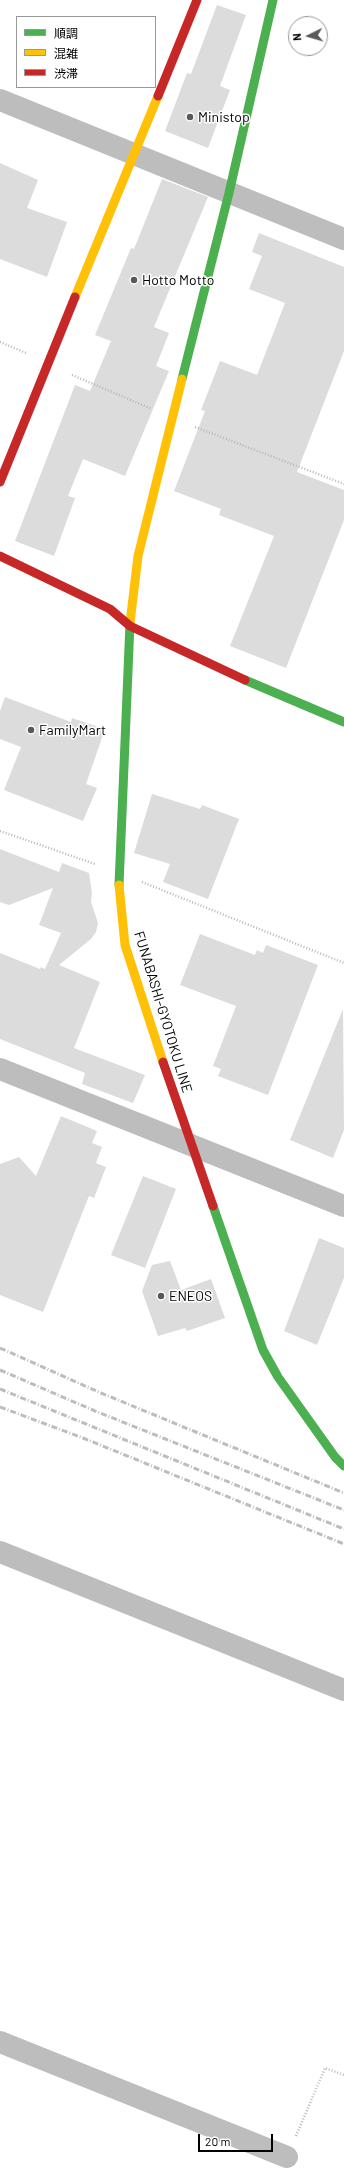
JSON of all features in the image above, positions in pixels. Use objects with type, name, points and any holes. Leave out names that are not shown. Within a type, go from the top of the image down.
[{"type":"street","points":[[0,482],[197,0]]},
{"type":"street","name":"FUNABASHI-GYOTOKU LINE","points":[[273,0],[229,193],[138,556],[130,626],[118,872],[121,923],[125,945],[190,1144],[263,1350],[278,1377],[335,1457],[344,1466]]},
{"type":"street","points":[[0,100],[344,239]]},
{"type":"street","points":[[0,556],[110,609],[130,626],[272,692],[344,722]]},
{"type":"street","points":[[0,1069],[344,1206]]},
{"type":"street","points":[[0,1552],[344,1690]]},
{"type":"street","points":[[0,2042],[287,2157]]},
{"type":"path","points":[[0,342],[26,353]]},
{"type":"path","points":[[72,374],[173,418],[344,484]]},
{"type":"path","points":[[0,830],[118,872],[344,963]]},
{"type":"path","points":[[287,2157],[325,2068],[344,2075]]},
{"type":"building","points":[[217,5],[246,15],[220,86],[230,90],[208,148],[165,131],[187,73],[191,74]]},
{"type":"building","points":[[0,163],[38,180],[27,208],[67,222],[47,277],[0,259]]},
{"type":"building","points":[[162,179],[208,197],[154,327],[169,333],[156,366],[169,371],[125,476],[83,459],[68,496],[75,498],[54,556],[15,541],[75,385],[90,391],[111,341],[95,335],[131,248],[134,249]]},
{"type":"building","points":[[259,233],[344,267],[344,351],[297,472],[344,490],[344,520],[286,668],[230,646],[274,536],[219,515],[221,509],[174,491],[205,411],[201,410],[220,361],[257,375],[285,303],[249,289],[262,256],[252,252]]},
{"type":"building","points":[[5,697],[71,722],[72,718],[105,729],[86,784],[97,788],[83,821],[4,790],[21,747],[0,739],[0,711]]},
{"type":"building","points":[[152,794],[200,809],[202,805],[239,819],[208,899],[163,882],[170,864],[134,853]]},
{"type":"building","points":[[0,849],[59,872],[62,863],[89,873],[92,893],[91,902],[98,923],[96,932],[91,939],[59,965],[100,982],[74,1048],[145,1075],[133,1103],[82,1084],[85,1073],[0,1039],[0,953],[40,969],[41,967],[45,969],[61,933],[39,925],[53,888],[9,905],[0,902]]},
{"type":"building","points":[[200,934],[255,955],[257,950],[263,953],[266,945],[318,965],[268,1095],[218,1076],[221,1069],[213,1066],[236,1006],[180,985]]},
{"type":"building","points":[[343,1009],[344,1130],[333,1158],[290,1140]]},
{"type":"building","points":[[61,1116],[97,1131],[92,1143],[102,1147],[96,1163],[106,1167],[94,1198],[89,1196],[43,1312],[0,1295],[0,1164],[19,1157],[36,1176]]},
{"type":"building","points":[[143,1176],[176,1189],[145,1268],[111,1255]]},
{"type":"building","points":[[319,1238],[344,1248],[344,1278],[317,1345],[284,1331]]},
{"type":"building","points":[[170,1261],[181,1290],[211,1279],[225,1318],[187,1331],[185,1328],[158,1336],[142,1291],[152,1265]]},
{"type":"railway","points":[[0,1348],[101,1393],[344,1493]]},
{"type":"railway","points":[[0,1370],[95,1411],[344,1510]]},
{"type":"railway","points":[[0,1389],[344,1529]]},
{"type":"railway","points":[[0,1407],[83,1438],[344,1544]]},
{"type":"traffic: fast","points":[[182,379],[229,193],[273,0]]},
{"type":"traffic: fast","points":[[119,885],[130,623]]},
{"type":"traffic: fast","points":[[245,680],[344,722]]},
{"type":"traffic: fast","points":[[213,1206],[263,1350],[278,1377],[335,1457],[344,1466]]},
{"type":"traffic: slow","points":[[75,297],[158,96]]},
{"type":"traffic: slow","points":[[130,623],[138,556],[182,379]]},
{"type":"traffic: slow","points":[[119,885],[125,945],[163,1062]]},
{"type":"traffic: jam","points":[[158,96],[197,0]]},
{"type":"traffic: jam","points":[[0,482],[75,297]]},
{"type":"traffic: jam","points":[[0,556],[110,609],[130,626],[245,680]]},
{"type":"traffic: jam","points":[[163,1062],[213,1206]]},
{"type":"place","name":"Ministop","points":[[190,117]]},
{"type":"place","name":"Hotto Motto","points":[[134,280]]},
{"type":"place","name":"FamilyMart","points":[[31,730]]},
{"type":"place","name":"ENEOS","points":[[161,1296]]}]
